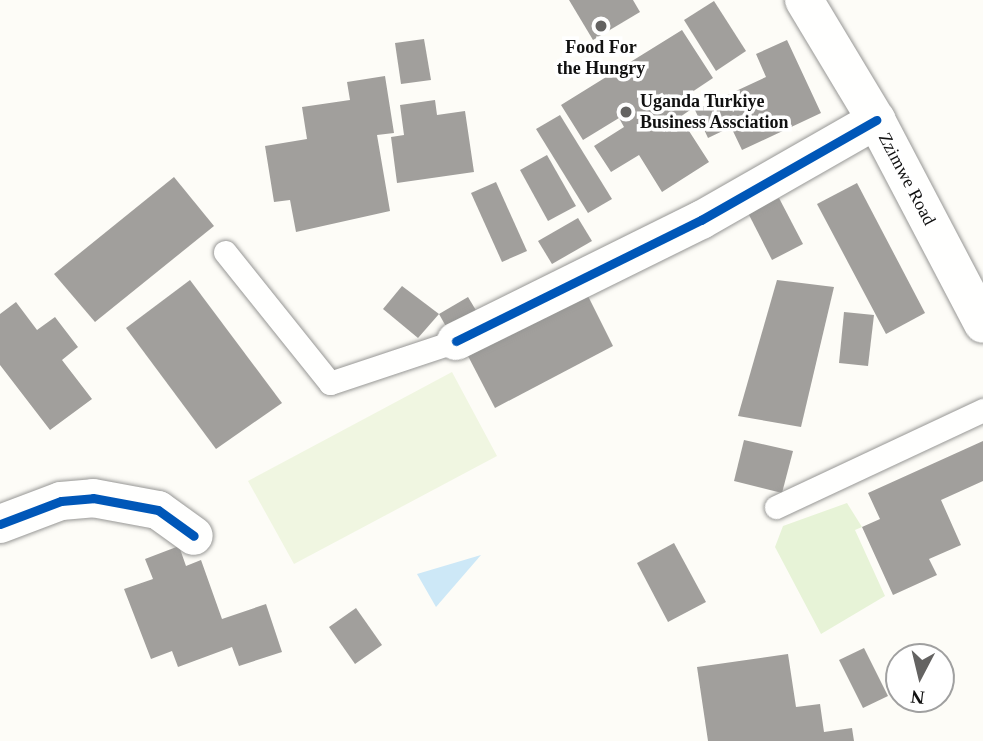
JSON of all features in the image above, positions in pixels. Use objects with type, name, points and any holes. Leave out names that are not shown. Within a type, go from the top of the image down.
[{"type":"street","name":"Zzimwe Road","points":[[804,0],[876,120],[983,324]]},
{"type":"street","points":[[456,341],[701,220],[876,120]]},
{"type":"street","points":[[0,524],[61,501],[93,498],[158,510],[194,536]]},
{"type":"lane","points":[[225,252],[330,383],[456,341]]},
{"type":"lane","points":[[776,507],[983,410]]},
{"type":"green space","points":[[452,372],[497,456],[294,564],[248,481]]},
{"type":"green space","points":[[847,503],[862,527],[855,530],[885,596],[821,634],[775,547],[783,526]]},
{"type":"water","points":[[481,555],[436,607],[417,574]]},
{"type":"building","name":"Food For the Hungry","points":[[569,0],[633,0],[640,12],[593,40]]},
{"type":"building","points":[[714,1],[746,51],[716,71],[684,20]]},
{"type":"building","name":"Uganda Turkiye Business Assciation","points":[[682,30],[713,78],[686,96],[693,108],[680,117],[709,162],[662,192],[639,155],[611,172],[594,146],[624,127],[619,118],[583,140],[561,105]]},
{"type":"building","points":[[424,39],[431,80],[401,84],[395,43]]},
{"type":"building","points":[[787,40],[821,113],[742,150],[731,127],[708,138],[695,110],[766,77],[756,54]]},
{"type":"building","points":[[385,76],[394,133],[377,135],[390,211],[296,232],[290,200],[274,202],[265,146],[307,139],[302,107],[350,100],[347,82]]},
{"type":"building","points":[[435,100],[437,115],[465,111],[474,172],[397,183],[391,137],[404,135],[400,105]]},
{"type":"building","points":[[560,115],[612,199],[588,213],[536,129]]},
{"type":"building","points":[[547,155],[576,206],[548,221],[520,170]]},
{"type":"building","points":[[174,177],[214,226],[95,322],[54,274]]},
{"type":"building","points":[[496,182],[527,251],[502,262],[471,193]]},
{"type":"building","points":[[857,183],[925,313],[886,334],[817,204]]},
{"type":"building","points":[[779,198],[803,244],[772,260],[748,213]]},
{"type":"building","points":[[578,218],[592,241],[552,264],[538,241]]},
{"type":"building","points":[[190,280],[282,403],[216,449],[126,328]]},
{"type":"building","points":[[777,280],[834,287],[801,427],[738,416]]},
{"type":"building","points":[[402,286],[439,314],[418,338],[383,309]]},
{"type":"building","points":[[587,294],[613,346],[495,408],[468,356]]},
{"type":"building","points":[[468,297],[477,312],[448,330],[439,314]]},
{"type":"building","points":[[16,302],[37,330],[55,317],[78,347],[62,360],[92,399],[50,430],[0,365],[0,314]]},
{"type":"building","points":[[844,312],[874,315],[868,366],[839,363]]},
{"type":"building","points":[[744,440],[793,451],[782,493],[734,481]]},
{"type":"building","points":[[983,441],[983,481],[941,500],[961,545],[929,559],[937,575],[893,595],[862,527],[880,519],[868,493]]},
{"type":"building","points":[[674,543],[706,602],[668,622],[637,563]]},
{"type":"building","points":[[179,546],[186,566],[201,560],[222,619],[266,604],[282,652],[239,666],[232,647],[178,667],[172,651],[151,659],[124,589],[153,579],[145,559]]},
{"type":"building","points":[[356,608],[382,645],[355,664],[329,627]]},
{"type":"building","points":[[864,648],[885,690],[885,697],[863,708],[839,660]]},
{"type":"building","points":[[788,654],[796,707],[820,704],[824,732],[852,728],[854,741],[708,741],[697,667]]},
{"type":"cycle path","points":[[456,341],[701,220],[876,120]]},
{"type":"cycle path","points":[[0,524],[61,501],[93,498],[158,510],[194,536]]},
{"type":"place","name":"Food For the Hungry","points":[[601,26]]},
{"type":"place","name":"Uganda Turkiye Business Assciation","points":[[626,112]]}]
